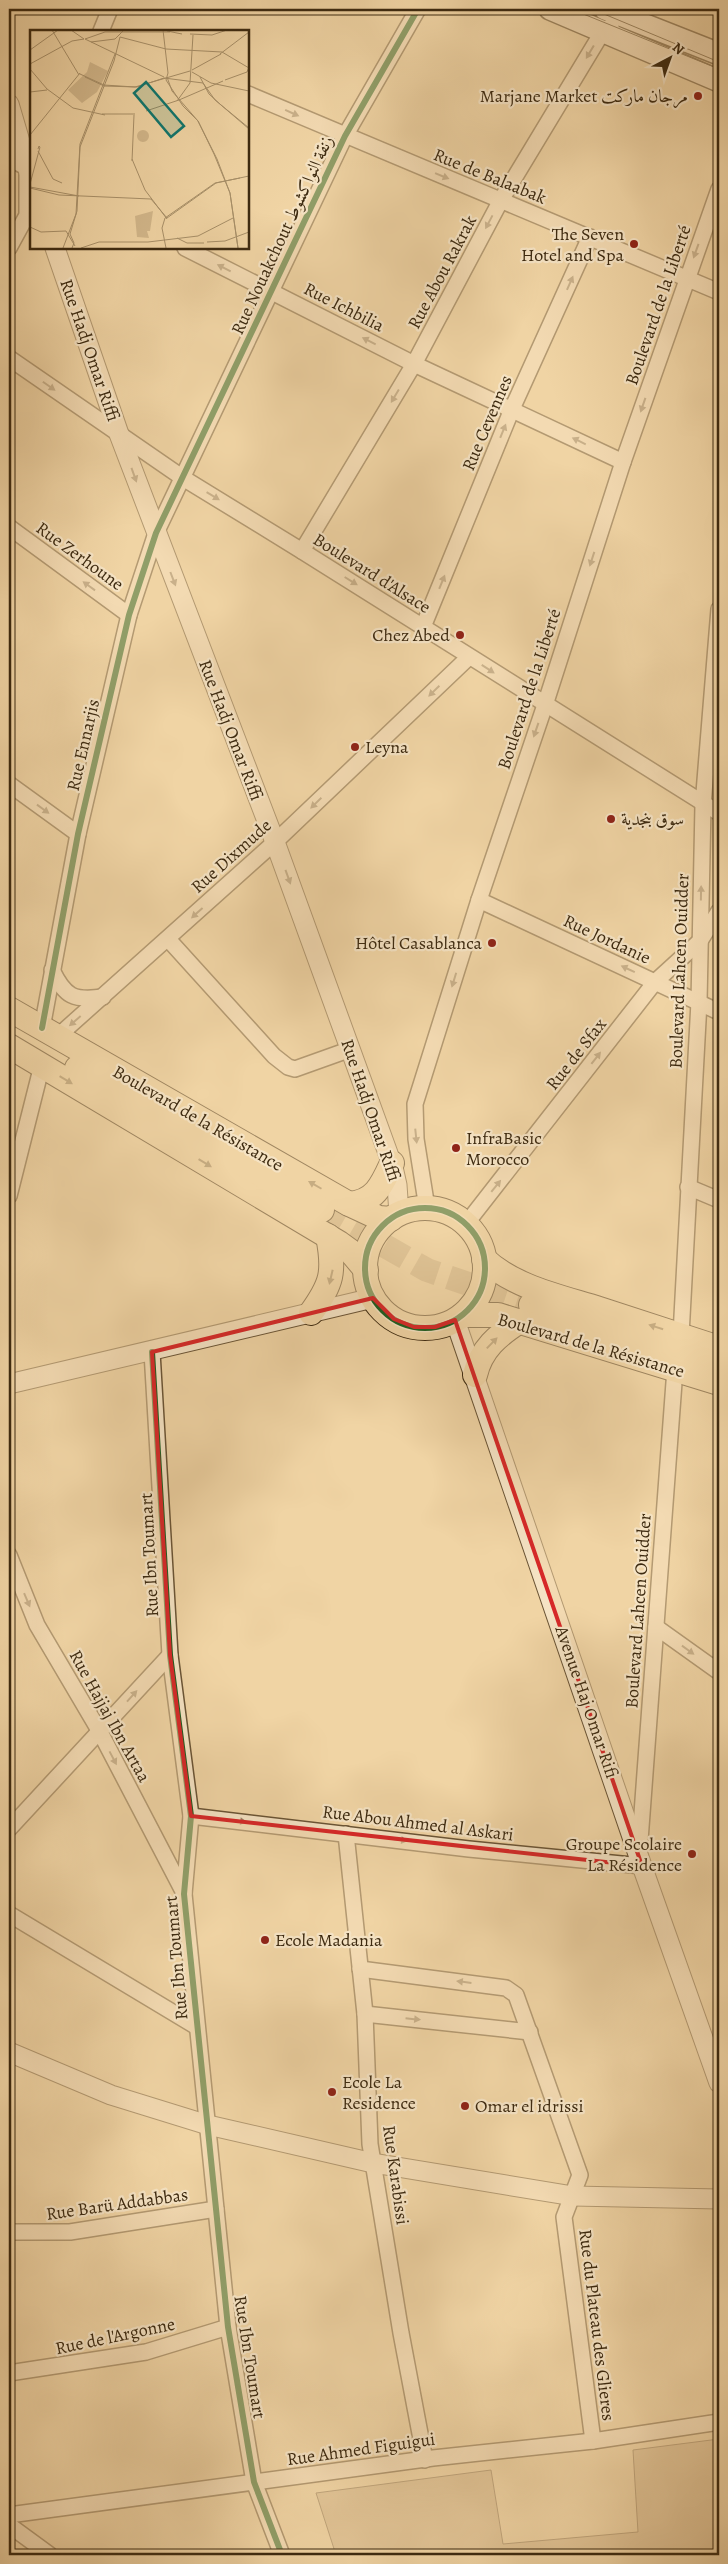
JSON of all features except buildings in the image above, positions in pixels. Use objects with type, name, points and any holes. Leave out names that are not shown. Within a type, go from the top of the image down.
[{"type":"main road","points":[[550,9],[719,81]]},
{"type":"main road","points":[[612,12],[719,54]]},
{"type":"main road","name":"Boulevard de la Résistance","points":[[9,1009],[348,1204],[380,1218],[395,1217]]},
{"type":"main road","points":[[9,1028],[322,1210]]},
{"type":"main road","name":"Boulevard de la Résistance","points":[[9,1046],[328,1236],[350,1251],[366,1270]]},
{"type":"main road","points":[[348,1204],[360,1203],[375,1194],[392,1163]]},
{"type":"main road","points":[[427,1208],[448,1213],[466,1224],[479,1242],[484,1259],[485,1276],[480,1294],[459,1318],[435,1327],[414,1327],[394,1319],[373,1298],[366,1270],[372,1241],[395,1217],[427,1208]]},
{"type":"main road","points":[[311,1313],[324,1294],[331,1279],[332,1255],[328,1236]]},
{"type":"main road","name":"Boulevard de la Résistance","points":[[484,1259],[495,1269],[510,1278],[719,1348]]},
{"type":"main road","points":[[475,1375],[478,1362],[487,1348],[525,1314],[719,1365]]},
{"type":"main road","name":"Boulevard de la Résistance","points":[[459,1318],[525,1314],[675,1369],[719,1383]]},
{"type":"street","points":[[102,30],[110,9]]},
{"type":"street","name":"Rue Nouakchout زنقة النواكشوط","points":[[183,478],[345,136],[418,9]]},
{"type":"street","name":"Rue Abou Rakrak","points":[[302,551],[414,364],[501,200],[603,30],[612,26],[612,12]]},
{"type":"street","name":"Rue de Balaabak","points":[[249,94],[719,292]]},
{"type":"street","points":[[9,104],[30,169],[27,215],[9,248]]},
{"type":"street","points":[[9,158],[30,169]]},
{"type":"street","name":"Boulevard de la Liberté","points":[[427,1208],[416,1139],[415,1104],[479,900],[545,706],[623,462],[719,189]]},
{"type":"street","name":"Rue Cevennes","points":[[423,627],[512,409],[590,237]]},
{"type":"street","name":"Rue Hadj Omar Riffi","points":[[55,249],[119,434],[275,842],[392,1163],[397,1185],[395,1217]]},
{"type":"street","name":"Rue Ichbilia","points":[[186,249],[414,364],[623,462]]},
{"type":"street","name":"Boulevard d'Alsace","points":[[9,358],[183,478],[719,814]]},
{"type":"street","name":"Rue Ennarjis","points":[[50,1032],[52,970],[78,834],[129,615],[156,533],[183,478]]},
{"type":"street","name":"Rue Zerhoune","points":[[9,527],[129,615]]},
{"type":"street","name":"Boulevard Lahcen Ouidder","points":[[681,1335],[699,1002],[703,805],[719,609]]},
{"type":"street","name":"Rue Dixmude","points":[[50,1032],[103,996],[168,938],[275,842],[469,657]]},
{"type":"street","points":[[9,784],[78,834]]},
{"type":"street","name":"Rue Jordanie","points":[[479,900],[719,1012]]},
{"type":"street","name":"Rue de Sfax","points":[[466,1224],[655,982],[700,941],[719,911]]},
{"type":"street","points":[[168,938],[274,1056],[288,1067],[305,1067],[351,1049]]},
{"type":"street","points":[[52,970],[58,982],[70,995],[77,998],[103,996]]},
{"type":"street","points":[[9,1196],[42,1065]]},
{"type":"street","points":[[688,1187],[719,1200]]},
{"type":"street","points":[[9,1384],[152,1352],[373,1298]]},
{"type":"street","name":"Avenue Haj Omar Rifi","points":[[459,1318],[475,1375],[719,2083]]},
{"type":"street","name":"Rue Ibn Toumart","points":[[152,1352],[170,1655],[191,1816],[184,1894],[228,2327],[254,2482],[282,2555]]},
{"type":"street","name":"Boulevard Lahcen Ouidder","points":[[641,1861],[675,1369]]},
{"type":"street","name":"Rue Hajjaj Ibn Artaa","points":[[9,1555],[37,1625],[100,1732],[184,1894]]},
{"type":"street","points":[[656,1627],[719,1672]]},
{"type":"street","points":[[9,1829],[170,1655]]},
{"type":"street","name":"Rue Abou Ahmed al Askari","points":[[191,1816],[346,1834],[641,1861]]},
{"type":"street","name":"Rue Karabissi","points":[[346,1834],[365,2014],[370,2144],[401,2333],[425,2460]]},
{"type":"street","points":[[9,1914],[197,2027]]},
{"type":"street","name":"Rue du Plateau des Glieres","points":[[360,1969],[512,1990],[530,2032],[580,2175],[564,2217],[593,2441]]},
{"type":"street","points":[[365,2014],[530,2032]]},
{"type":"street","points":[[9,2052],[111,2095],[208,2125],[373,2163],[573,2196],[719,2199]]},
{"type":"street","name":"Rue Barü Addabbas","points":[[9,2232],[24,2234],[70,2232],[118,2226],[216,2209]]},
{"type":"street","name":"Rue Barü Addabbas","points":[[9,2220],[24,2234]]},
{"type":"street","name":"Rue de l'Argonne","points":[[9,2373],[146,2352],[228,2327]]},
{"type":"street","name":"Rue Ahmed Figuigui","points":[[9,2515],[425,2460],[593,2441],[719,2422]]},
{"type":"street","points":[[9,2525],[50,2555]]},
{"type":"highlighted area","points":[[373,1298],[394,1319],[414,1327],[435,1327],[455,1320],[642,1866],[191,1816],[170,1655],[152,1352]]},
{"type":"shaded area","points":[[719,2439],[719,2555],[688,2555],[688,2551],[620,2555],[336,2555],[316,2493],[491,2470],[503,2544],[638,2532],[633,2450]]},
{"type":"tunnel","points":[[322,1210],[427,1270],[531,1305]]},
{"type":"tram line","points":[[571,9],[719,69]]},
{"type":"tram line","points":[[592,9],[719,62]]},
{"type":"cycle path","points":[[42,1028],[78,834],[129,615],[156,533],[345,136],[418,9]]},
{"type":"cycle path","points":[[425,1208],[437,1209],[448,1213],[458,1218],[467,1226],[475,1235],[480,1245],[484,1256],[485,1268],[484,1280],[480,1291],[475,1301],[467,1310],[458,1318],[448,1323],[437,1327],[425,1328],[413,1327],[402,1323],[392,1318],[383,1310],[375,1301],[370,1291],[366,1280],[365,1268],[366,1256],[370,1245],[375,1235],[383,1226],[392,1218],[402,1213],[413,1209],[425,1208]]},
{"type":"cycle path","points":[[152,1352],[170,1655],[191,1816],[184,1894],[228,2327],[254,2482],[282,2555]]},
{"type":"place","name":"Marjane Market مرجان ماركت","points":[[698,96]]},
{"type":"place","name":"The Seven Hotel and Spa","points":[[634,244]]},
{"type":"place","name":"Chez Abed","points":[[460,635]]},
{"type":"place","name":"Leyna","points":[[355,747]]},
{"type":"place","name":"سوق بنجدية","points":[[611,819]]},
{"type":"place","name":"Hôtel Casablanca","points":[[492,943]]},
{"type":"place","name":"InfraBasic Morocco","points":[[456,1148]]},
{"type":"place","name":"Groupe Scolaire La Résidence","points":[[692,1854]]},
{"type":"place","name":"Ecole Madania","points":[[265,1940]]},
{"type":"place","name":"Ecole La Residence","points":[[332,2092]]},
{"type":"place","name":"Omar el idrissi","points":[[465,2106]]}]
